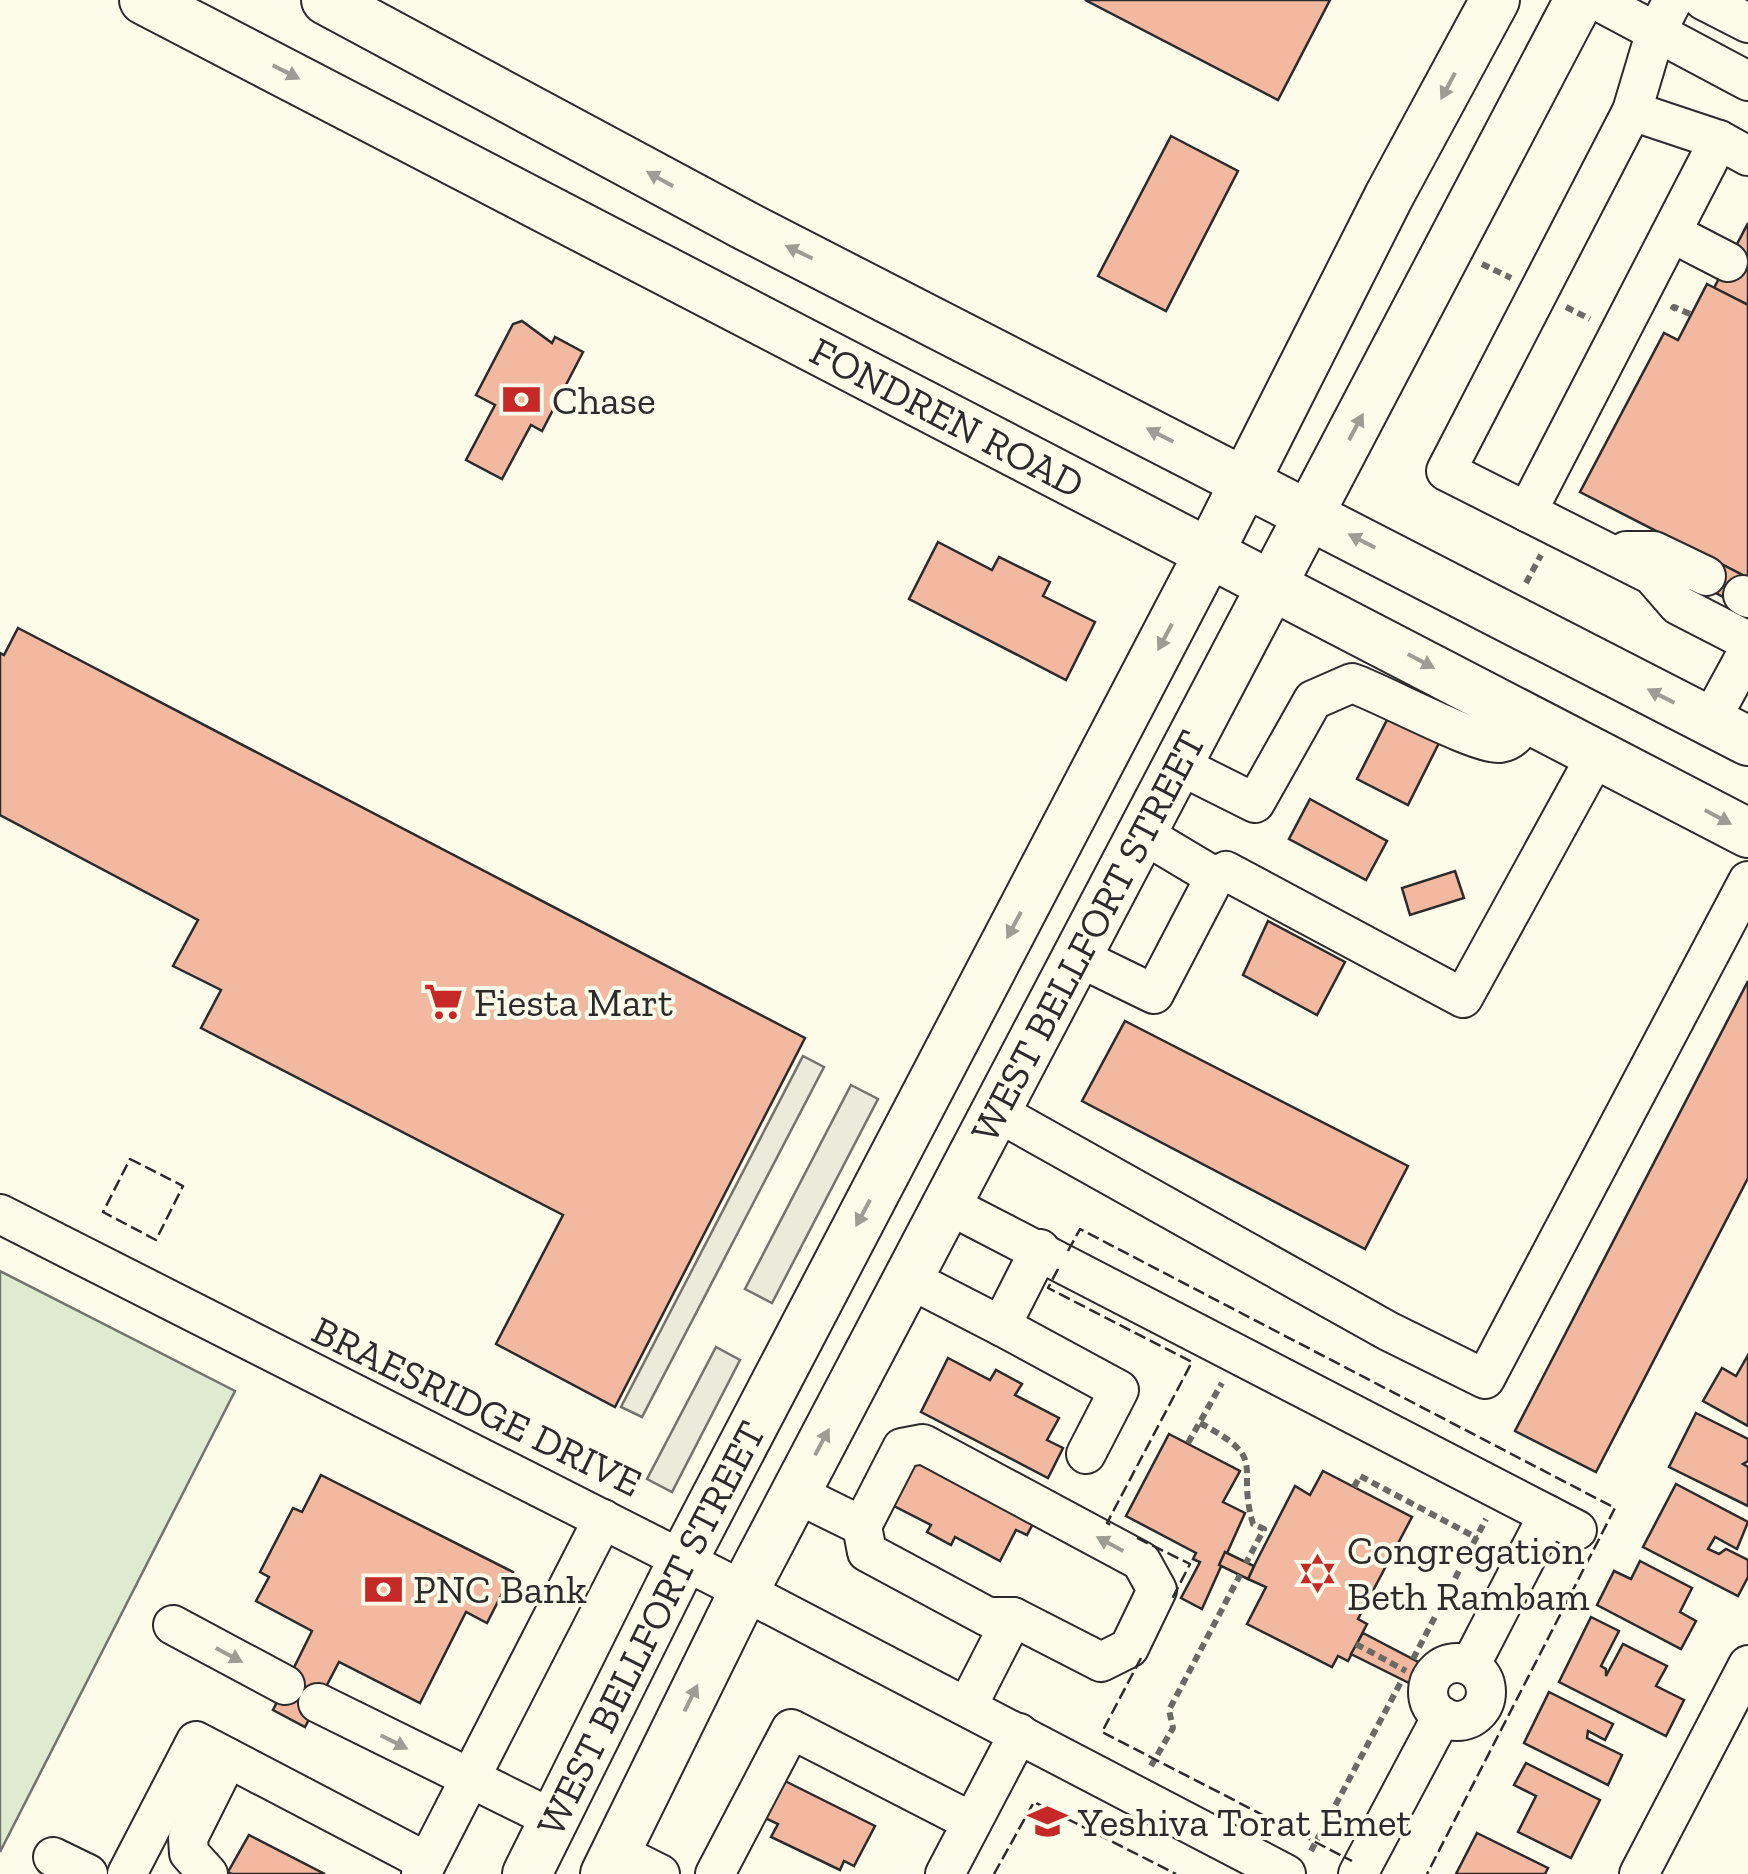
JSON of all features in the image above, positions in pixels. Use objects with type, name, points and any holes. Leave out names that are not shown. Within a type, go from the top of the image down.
[{"type":"main road","name":"FONDREN ROAD","points":[[144,0],[206,14],[710,294],[1748,832]]},
{"type":"main road","name":"FONDREN ROAD","points":[[326,0],[746,226],[1729,731]]},
{"type":"main road","name":"WEST BELLFORT STREET","points":[[527,1874],[683,1560],[1210,550],[1389,196],[1495,0]]},
{"type":"main road","name":"WEST BELLFORT STREET","points":[[610,1863],[744,1590],[1579,0]]},
{"type":"main road","points":[[710,294],[746,226]]},
{"type":"main road","points":[[935,1076],[997,1112]]},
{"type":"street","points":[[1596,0],[1748,80]]},
{"type":"street","points":[[1672,0],[1655,34],[1632,111],[1446,471],[1652,574],[1678,605],[1745,623],[1729,731]]},
{"type":"street","points":[[1702,0],[1748,23]]},
{"type":"street","points":[[1527,512],[1672,233],[1734,148],[1632,111]]},
{"type":"street","points":[[1672,233],[1728,262]]},
{"type":"street","points":[[1604,550],[1654,551],[1706,576]]},
{"type":"street","points":[[1352,683],[1370,634]]},
{"type":"street","points":[[1179,765],[1255,804],[1314,700],[1352,683],[1394,698],[1485,743],[1504,743],[1518,734],[1527,717]]},
{"type":"street","points":[[1078,958],[1154,994],[1215,876],[1226,872],[1464,998],[1598,754]]},
{"type":"street","points":[[1143,834],[1215,876]]},
{"type":"street","points":[[997,1112],[1388,1330],[1485,1379],[1748,881]]},
{"type":"street","points":[[948,1204],[1040,1248],[1563,1523],[1470,1666],[1483,1680],[1482,1706],[1459,1720],[1442,1716],[1358,1874]]},
{"type":"street","name":"BRAESRIDGE DRIVE","points":[[0,1214],[744,1590],[1136,1794],[1297,1865]]},
{"type":"street","points":[[1000,1326],[1040,1248]]},
{"type":"street","points":[[908,1278],[1119,1390],[1086,1454]]},
{"type":"street","points":[[922,1444],[1141,1561],[1157,1590],[1129,1648],[1101,1662],[1014,1617],[988,1617],[867,1552],[862,1526],[902,1448],[922,1444]]},
{"type":"street","points":[[795,1493],[862,1526]]},
{"type":"street","points":[[127,1874],[196,1741],[424,1868],[603,1519]]},
{"type":"street","points":[[967,1707],[1014,1617]]},
{"type":"street","points":[[173,1625],[471,1781],[555,1820]]},
{"type":"street","points":[[1639,1874],[1748,1665]]},
{"type":"street","points":[[715,1874],[791,1729],[972,1822]]},
{"type":"street","points":[[945,1874],[1019,1733]]},
{"type":"street","points":[[208,1874],[189,1853],[188,1838],[228,1758]]},
{"type":"street","points":[[53,1857],[88,1874]]},
{"type":"street","points":[[610,1863],[660,1874]]},
{"type":"path","points":[[1480,263],[1522,284]]},
{"type":"path","points":[[1556,301],[1605,327]]},
{"type":"path","points":[[1674,306],[1692,315]]},
{"type":"path","points":[[1188,1443],[1238,1353]]},
{"type":"path","points":[[1200,1423],[1234,1442],[1246,1455],[1250,1482],[1246,1502],[1254,1524],[1264,1529],[1246,1563]]},
{"type":"path","points":[[1354,1487],[1360,1476],[1477,1538]]},
{"type":"path","points":[[1412,1659],[1501,1490]]},
{"type":"path","points":[[1407,1514],[1413,1504]]},
{"type":"path","points":[[1136,1794],[1172,1728],[1169,1710],[1240,1575]]},
{"type":"path","points":[[1356,1644],[1406,1671]]},
{"type":"path","points":[[1297,1865],[1402,1680]]},
{"type":"green space","points":[[0,1271],[235,1391],[0,1852]]},
{"type":"shaded area","points":[[803,1056],[824,1067],[642,1417],[621,1407]]},
{"type":"shaded area","points":[[851,1085],[878,1099],[772,1303],[745,1289]]},
{"type":"shaded area","points":[[716,1347],[740,1360],[672,1492],[647,1479]]},
{"type":"building","points":[[1085,0],[1330,0],[1278,100]]},
{"type":"building","points":[[1171,136],[1238,171],[1166,311],[1098,276]]},
{"type":"building","points":[[1748,223],[1748,305],[1714,288]]},
{"type":"building","points":[[1707,284],[1748,305],[1748,578],[1580,492],[1664,333],[1678,340]]},
{"type":"building","name":"Chase","points":[[522,321],[552,343],[555,337],[583,352],[542,431],[531,425],[502,479],[466,460],[495,405],[476,395],[513,324]]},
{"type":"building","points":[[938,542],[992,570],[999,557],[1050,582],[1043,596],[1095,622],[1066,680],[909,599]]},
{"type":"building","points":[[1714,560],[1748,578],[1738,605],[1701,585]]},
{"type":"building","points":[[18,628],[805,1038],[615,1407],[496,1344],[563,1215],[201,1028],[221,990],[173,966],[198,920],[0,815],[0,653],[4,655]]},
{"type":"building","points":[[1391,712],[1442,737],[1408,805],[1357,779]]},
{"type":"building","points":[[1310,799],[1387,841],[1366,880],[1289,839]]},
{"type":"building","points":[[1455,871],[1464,898],[1410,915],[1402,888]]},
{"type":"building","points":[[1268,921],[1345,962],[1317,1015],[1243,975]]},
{"type":"building","points":[[1748,981],[1748,1178],[1596,1472],[1515,1431]]},
{"type":"building","points":[[1125,1021],[1408,1166],[1365,1249],[1082,1101]]},
{"type":"building","points":[[1748,1355],[1748,1426],[1703,1401],[1722,1368],[1736,1376]]},
{"type":"building","points":[[948,1358],[990,1380],[996,1370],[1022,1384],[1015,1395],[1059,1418],[1047,1440],[1063,1448],[1048,1478],[921,1412]]},
{"type":"building","points":[[1696,1413],[1748,1439],[1748,1461],[1743,1464],[1748,1467],[1748,1506],[1669,1467]]},
{"type":"building","points":[[1169,1434],[1240,1471],[1223,1502],[1245,1513],[1202,1609],[1181,1598],[1200,1562],[1193,1559],[1196,1553],[1126,1516]]},
{"type":"building","points":[[920,1452],[1038,1514],[1027,1535],[1016,1530],[1000,1561],[955,1537],[951,1545],[927,1532],[931,1525],[892,1505]]},
{"type":"building","name":"Congregation Beth Rambam","points":[[1323,1471],[1412,1517],[1358,1619],[1367,1624],[1348,1661],[1338,1656],[1332,1667],[1247,1624],[1266,1587],[1248,1579],[1254,1566],[1295,1486],[1310,1495]]},
{"type":"building","name":"PNC Bank","points":[[321,1475],[513,1572],[487,1623],[466,1612],[420,1703],[339,1662],[305,1727],[273,1710],[312,1631],[256,1601],[269,1577],[260,1572],[293,1508],[302,1512]]},
{"type":"building","points":[[1676,1484],[1748,1522],[1737,1549],[1715,1537],[1708,1549],[1719,1554],[1726,1549],[1748,1560],[1748,1577],[1738,1596],[1643,1547]]},
{"type":"building","points":[[1225,1552],[1254,1566],[1248,1579],[1219,1565]]},
{"type":"building","points":[[1640,1561],[1692,1588],[1680,1612],[1696,1621],[1681,1649],[1597,1605],[1614,1571],[1631,1579]]},
{"type":"building","points":[[1591,1617],[1619,1631],[1601,1666],[1606,1669],[1606,1676],[1623,1644],[1667,1666],[1656,1686],[1684,1700],[1666,1736],[1559,1682]]},
{"type":"building","points":[[1363,1633],[1424,1665],[1428,1675],[1424,1682],[1413,1685],[1351,1654]]},
{"type":"building","points":[[1549,1692],[1613,1724],[1605,1740],[1588,1731],[1587,1738],[1622,1755],[1608,1785],[1524,1743]]},
{"type":"building","points":[[1526,1763],[1600,1800],[1571,1858],[1518,1832],[1536,1796],[1514,1785]]},
{"type":"building","points":[[785,1781],[875,1826],[854,1866],[844,1861],[840,1870],[771,1837],[778,1824],[765,1818]]},
{"type":"building","points":[[1477,1833],[1548,1868],[1545,1874],[1456,1874]]},
{"type":"building","points":[[249,1835],[325,1874],[228,1872]]},
{"type":"fence","points":[[130,1159],[183,1186],[156,1240],[103,1212],[130,1159]]},
{"type":"fence","points":[[1068,1251],[1080,1229],[1615,1508],[1427,1874]]},
{"type":"fence","points":[[1058,1269],[1048,1288],[1192,1362],[1107,1523],[1111,1525]]},
{"type":"fence","points":[[1137,1538],[1190,1564],[1171,1601]]},
{"type":"fence","points":[[1141,1658],[1102,1732],[1352,1861]]},
{"type":"fence","points":[[994,1874],[1034,1802],[1176,1874]]},
{"type":"place","name":"Chase","points":[[522,400]]},
{"type":"place","name":"Fiesta Mart","points":[[444,1002]]},
{"type":"place","name":"Congregation Beth Rambam","points":[[1317,1573]]},
{"type":"place","name":"PNC Bank","points":[[383,1589]]},
{"type":"place","name":"Yeshiva Torat Emet","points":[[1048,1822]]}]
